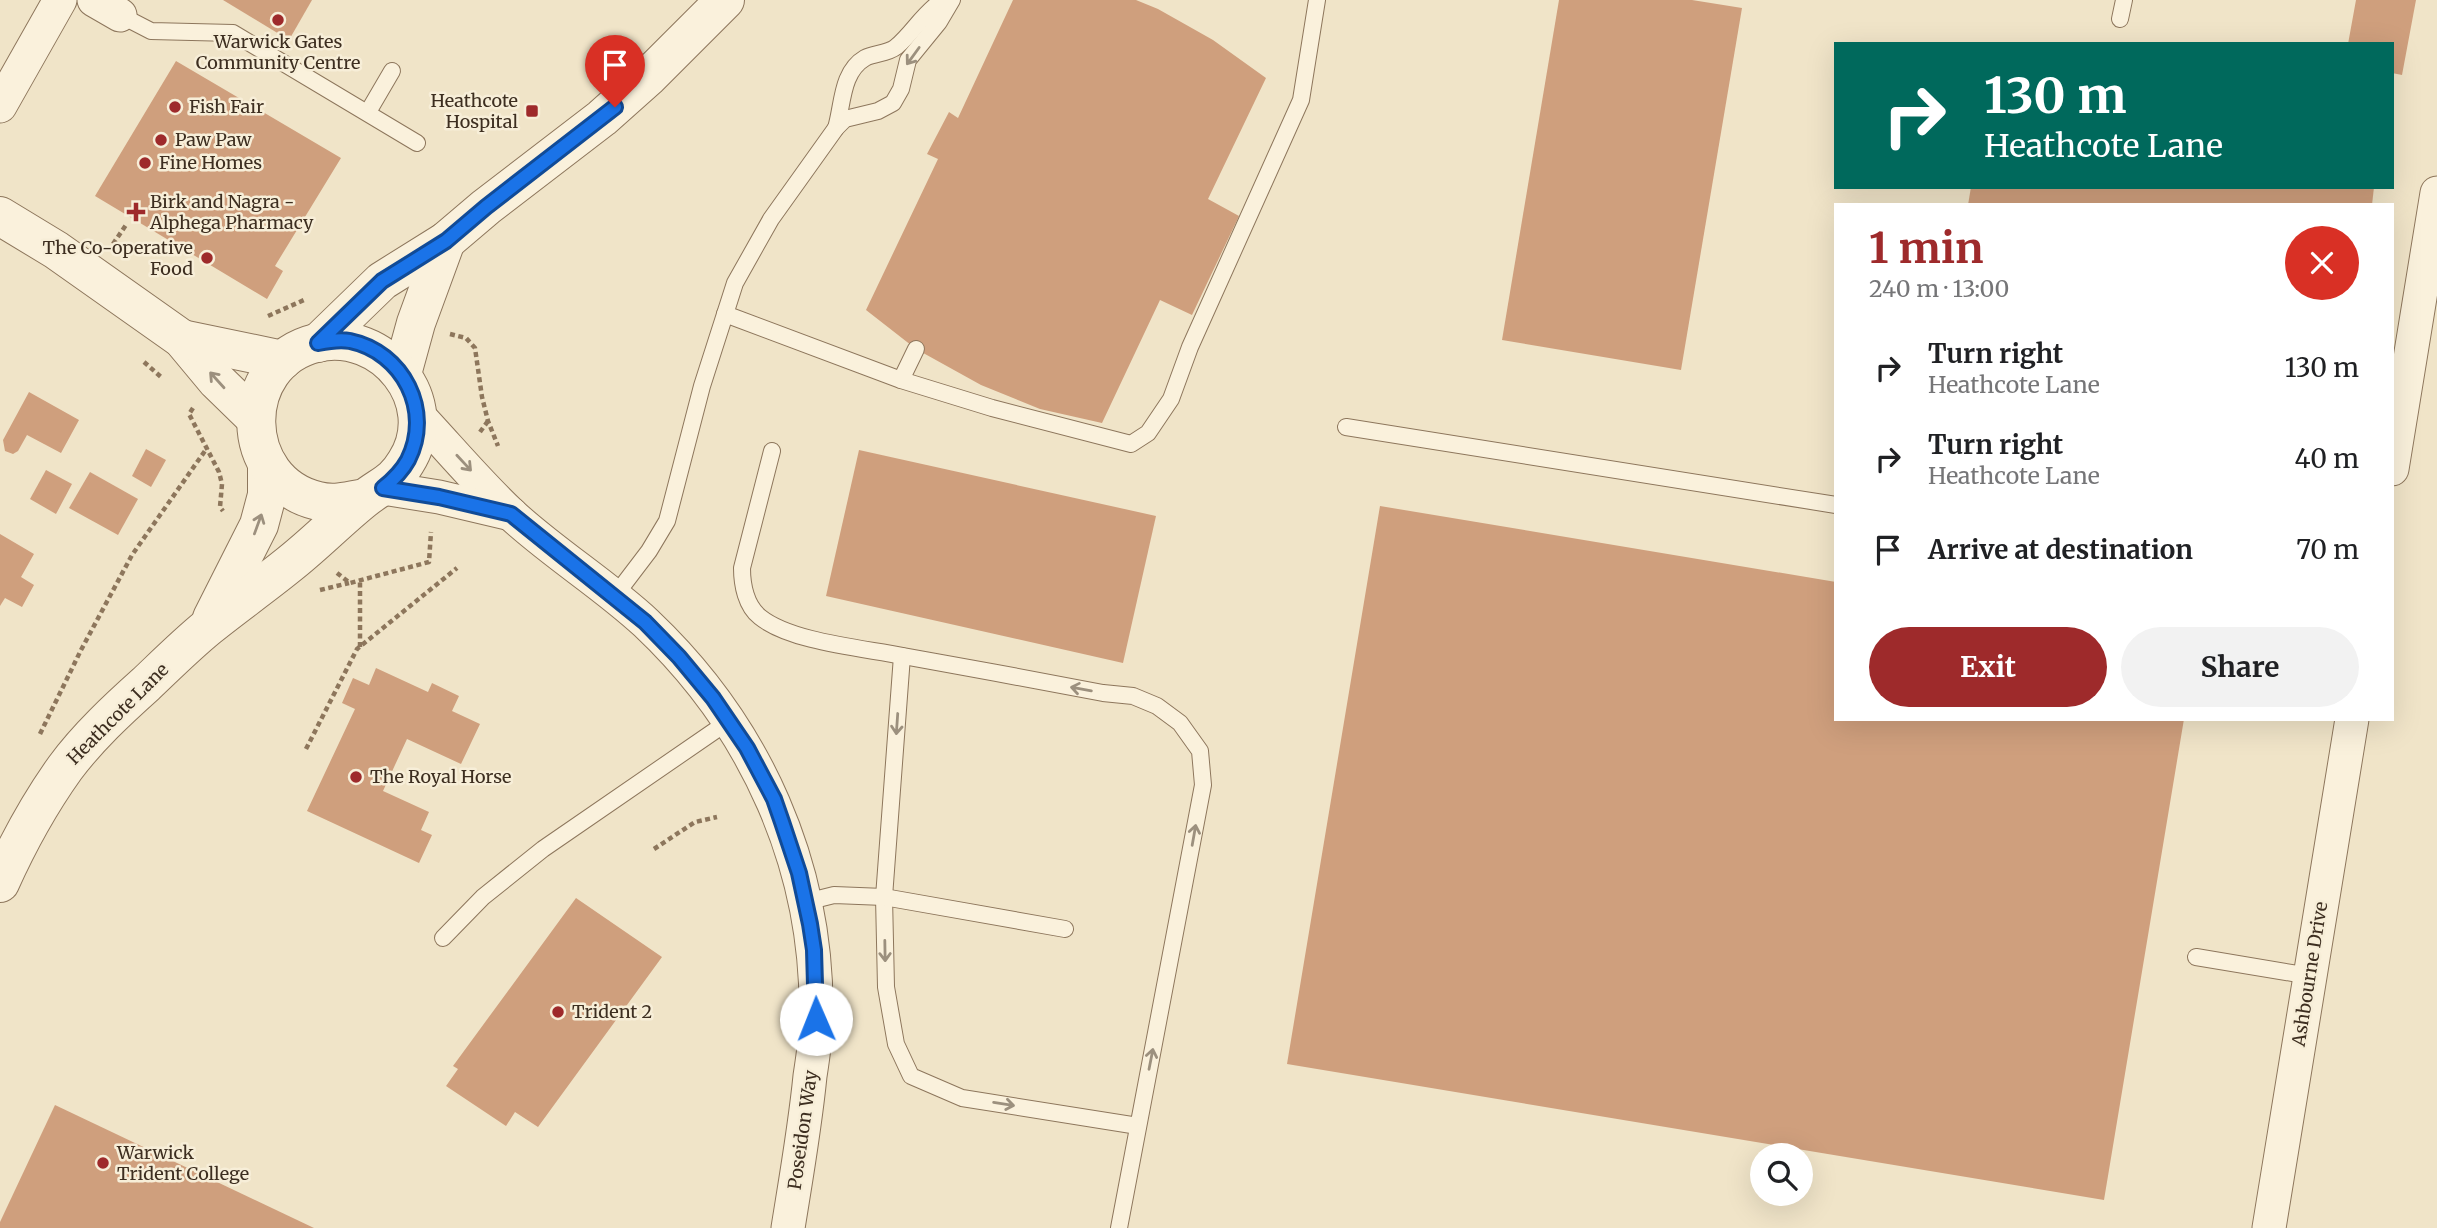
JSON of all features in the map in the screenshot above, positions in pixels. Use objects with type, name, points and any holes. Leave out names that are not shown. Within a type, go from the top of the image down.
[{"type":"street","points":[[0,106],[60,0]]},
{"type":"street","name":"Heathcote Lane","points":[[318,343],[382,281],[446,241],[620,103],[725,0]]},
{"type":"street","points":[[2394,456],[2437,193]]},
{"type":"street","points":[[0,216],[57,250],[182,339],[255,418]]},
{"type":"street","name":"Heathcote Lane","points":[[402,374],[416,323],[446,241]]},
{"type":"street","points":[[182,339],[283,360]]},
{"type":"street","name":"Heathcote Lane","points":[[0,883],[26,831],[66,767],[126,702],[207,628],[396,477],[408,460],[417,430],[417,414],[414,396],[402,374],[375,350],[351,341],[305,346],[283,360],[267,378],[255,418],[259,448],[267,464],[285,485],[302,495],[320,501],[342,503],[374,493]]},
{"type":"street","name":"Poseidon Way","points":[[417,414],[511,514],[645,622],[679,657],[729,721],[774,799],[806,902],[814,950],[816,1019],[809,1090],[788,1228]]},
{"type":"street","name":"Heathcote Lane","points":[[207,628],[259,525],[267,495],[267,464]]},
{"type":"street","name":"Poseidon Way","points":[[374,493],[439,497],[511,514]]},
{"type":"street","name":"Ashbourne Drive","points":[[2269,1228],[2352,721]]},
{"type":"lane","points":[[836,128],[844,89],[859,61],[870,55],[893,50],[928,11],[943,0]]},
{"type":"lane","points":[[614,597],[649,551],[667,520],[702,386],[735,283],[771,219],[845,119],[878,111],[893,103],[901,89],[908,60],[939,22],[952,0]]},
{"type":"lane","points":[[725,314],[901,380],[992,408],[1131,444],[1148,433],[1171,399],[1190,347],[1301,100],[1317,0]]},
{"type":"lane","points":[[2120,19],[2124,0]]},
{"type":"lane","points":[[107,7],[151,31],[233,33],[417,143]]},
{"type":"lane","points":[[368,112],[392,71]]},
{"type":"lane","points":[[901,380],[916,349]]},
{"type":"lane","points":[[1346,428],[1834,505]]},
{"type":"lane","points":[[772,451],[742,568],[746,597],[757,615],[780,629],[838,644],[1133,696],[1157,706],[1180,723],[1200,751],[1203,785],[1119,1228]]},
{"type":"lane","points":[[902,656],[884,897],[886,987],[896,1044],[911,1076],[962,1098],[1138,1126]]},
{"type":"lane","points":[[443,938],[483,897],[543,849],[729,721]]},
{"type":"lane","points":[[806,902],[834,895],[884,897],[1065,929]]},
{"type":"lane","points":[[2196,957],[2310,976]]},
{"type":"path","points":[[115,241],[126,225]]},
{"type":"path","points":[[263,317],[276,314],[310,296]]},
{"type":"path","points":[[445,332],[466,338],[475,348],[488,421]]},
{"type":"path","points":[[194,405],[189,414],[221,477],[220,508],[232,514]]},
{"type":"path","points":[[37,741],[81,650],[132,555],[207,448]]},
{"type":"path","points":[[332,570],[350,583],[429,562],[431,525]]},
{"type":"path","points":[[306,749],[360,647],[457,568]]},
{"type":"path","points":[[360,580],[360,647]]},
{"type":"path","points":[[654,849],[695,822],[717,817]]},
{"type":"building","name":"Warwick Gates Community Centre","points":[[223,0],[312,0],[289,40]]},
{"type":"building","points":[[1013,0],[1136,0],[1158,9],[1213,40],[1266,78],[1208,199],[1239,216],[1192,315],[1160,300],[1102,423],[1040,409],[981,385],[916,349],[866,310],[938,159],[927,154],[949,112],[958,118]]},
{"type":"building","points":[[1559,0],[1692,0],[1742,8],[1681,370],[1502,340]]},
{"type":"building","points":[[2356,0],[2416,0],[2402,75],[2394,73],[2394,42],[2348,42]]},
{"type":"building","points":[[176,61],[341,158],[275,266],[283,271],[267,299],[95,196]]},
{"type":"building","points":[[1971,189],[2374,189],[2372,203],[1968,203]]},
{"type":"building","points":[[29,392],[79,420],[61,453],[27,435],[18,451],[13,454],[5,451],[3,440]]},
{"type":"building","points":[[146,449],[166,460],[151,487],[132,476]]},
{"type":"building","points":[[859,450],[1156,516],[1123,663],[826,596]]},
{"type":"building","points":[[46,470],[72,484],[56,514],[30,499]]},
{"type":"building","points":[[90,472],[138,499],[118,535],[69,508]]},
{"type":"building","points":[[1380,506],[1834,582],[1834,721],[2184,721],[2104,1200],[1813,1152],[1813,1143],[1762,1143],[1287,1064]]},
{"type":"building","points":[[0,534],[34,554],[21,577],[34,585],[22,607],[5,598],[0,606]]},
{"type":"building","name":"The Royal Horse","points":[[376,668],[428,692],[432,683],[459,696],[452,711],[480,724],[461,764],[407,739],[383,791],[429,812],[421,830],[432,835],[419,863],[307,811],[355,709],[342,703],[353,678],[369,685]]},
{"type":"building","name":"Trident 2","points":[[576,898],[662,957],[538,1127],[515,1112],[506,1126],[446,1086],[458,1069],[453,1066]]},
{"type":"building","name":"Warwick Trident College","points":[[55,1105],[314,1228],[0,1228],[0,1222]]},
{"type":"place","name":"Warwick Gates Community Centre","points":[[278,20]]},
{"type":"place","name":"Fish Fair","points":[[175,107]]},
{"type":"place","name":"Heathcote Hospital","points":[[532,111]]},
{"type":"place","name":"Paw Paw","points":[[161,140]]},
{"type":"place","name":"Fine Homes","points":[[145,163]]},
{"type":"place","name":"Birk and Nagra - Alphega Pharmacy","points":[[136,212]]},
{"type":"place","name":"The Co-operative Food","points":[[207,258]]},
{"type":"place","name":"The Royal Horse","points":[[356,777]]},
{"type":"place","name":"Trident 2","points":[[558,1012]]},
{"type":"place","name":"Warwick Trident College","points":[[103,1163]]},
{"type":"route","points":[[615,107],[446,241],[382,281],[318,343],[351,341],[375,350],[402,374],[414,396],[417,430],[414,443],[408,460],[396,477],[383,488],[439,497],[511,514],[645,622],[713,698],[760,771],[774,799],[791,848],[806,902],[814,950],[816,1019]]}]
